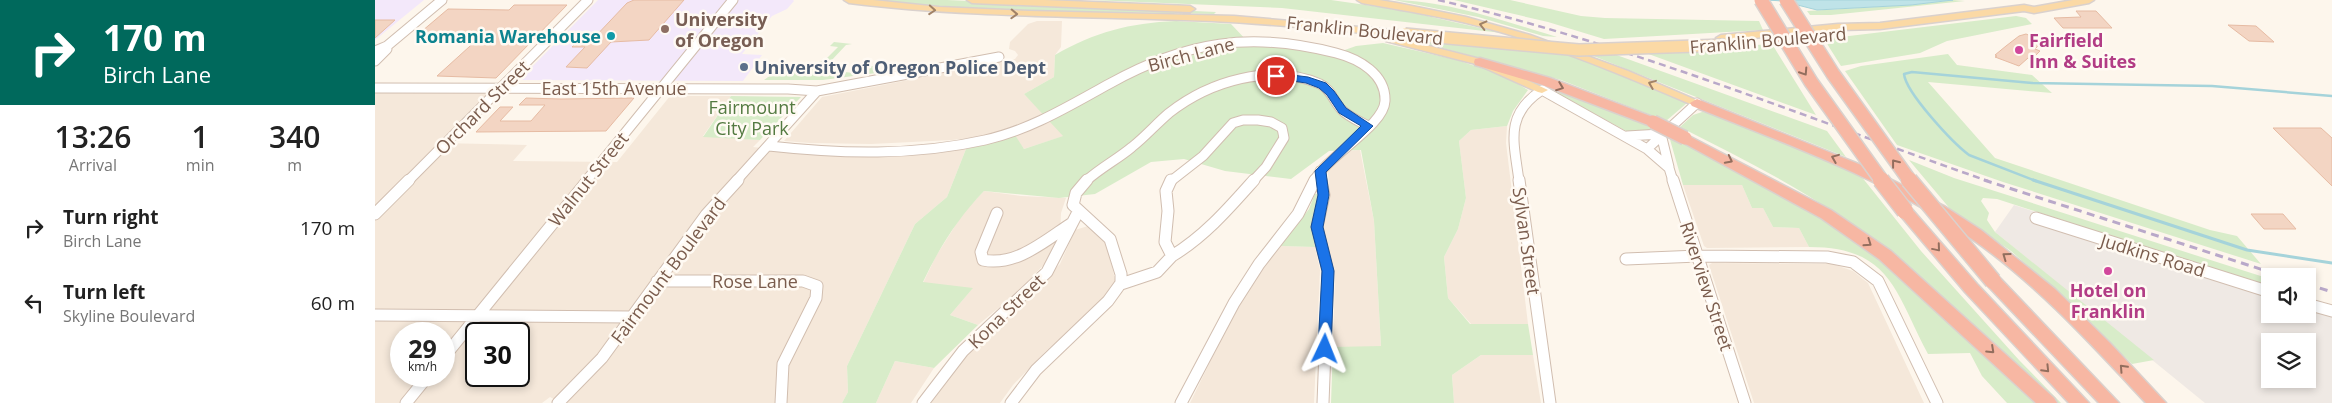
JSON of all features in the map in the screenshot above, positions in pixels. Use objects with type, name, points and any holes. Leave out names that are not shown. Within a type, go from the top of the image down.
[{"type":"highway","points":[[1761,0],[1823,100],[1862,156],[1905,211],[1971,288],[2080,403]]},
{"type":"highway","points":[[1786,0],[1834,78],[1875,138],[1929,206],[1993,281],[2110,403]]},
{"type":"highway","points":[[1480,62],[1545,81],[1653,122],[1826,214],[1885,255],[2048,403]]},
{"type":"highway","points":[[1697,103],[1891,183],[1955,221],[2011,259],[2037,282],[2157,403]]},
{"type":"main road","name":"Franklin Boulevard","points":[[849,0],[913,9],[965,13],[1210,18],[1293,22],[1331,27],[1406,31]]},
{"type":"main road","name":"Franklin Boulevard","points":[[973,0],[1232,11],[1579,50],[1843,34],[1879,26],[2024,8],[2034,10],[2089,0]]},
{"type":"main road","points":[[1362,0],[1434,13],[1500,29],[1593,60],[1697,103]]},
{"type":"main road","name":"Franklin Boulevard","points":[[2024,8],[2025,3],[2041,0]]},
{"type":"main road","points":[[1331,27],[1480,62],[1541,90]]},
{"type":"street","points":[[375,52],[387,46],[442,0]]},
{"type":"street","name":"Orchard Street","points":[[375,214],[588,0]]},
{"type":"street","name":"Walnut Street","points":[[455,343],[733,0]]},
{"type":"street","name":"Birch Lane","points":[[769,146],[826,150],[902,150],[945,147],[985,141],[1036,123],[1133,70],[1197,48],[1246,40],[1324,50],[1351,57],[1365,64],[1381,84],[1385,101],[1381,115],[1320,171],[1312,181],[1297,214],[1235,299],[1181,403]]},
{"type":"street","points":[[375,61],[387,50],[387,46]]},
{"type":"street","name":"East 15th Avenue","points":[[375,88],[661,88],[817,91],[999,57]]},
{"type":"street","points":[[1121,284],[1118,261],[1108,236],[1078,212],[1073,201],[1086,181],[1129,150],[1169,114],[1197,95],[1225,83],[1248,77],[1270,75],[1308,80],[1326,88],[1343,110],[1368,126]]},
{"type":"street","name":"Riverview Street","points":[[1541,90],[1647,148],[1669,168]]},
{"type":"street","name":"Sylvan Street","points":[[1541,90],[1532,96],[1517,115],[1513,128],[1513,138],[1550,403]]},
{"type":"street","name":"Fairmount Boulevard","points":[[559,403],[602,358],[706,215],[817,91]]},
{"type":"street","points":[[1647,148],[1697,103]]},
{"type":"street","points":[[1011,403],[1036,370],[1107,301],[1121,284],[1157,272],[1172,256],[1202,235],[1266,168],[1284,138],[1282,128],[1271,122],[1258,120],[1243,120],[1233,123],[1203,156],[1171,180],[1166,191],[1168,211],[1165,242],[1172,256]]},
{"type":"street","name":"Riverview Street","points":[[1622,135],[1639,137],[1661,134],[1669,168],[1745,403]]},
{"type":"street","points":[[1320,171],[1324,195],[1318,216],[1317,236],[1328,271],[1323,403]]},
{"type":"street","name":"Kona Street","points":[[923,403],[963,351],[1047,272],[1078,212]]},
{"type":"street","points":[[997,213],[981,252],[983,260],[987,262],[996,263],[1011,259],[1072,223]]},
{"type":"street","name":"Judkins Road","points":[[2036,218],[2261,289]]},
{"type":"street","points":[[1626,259],[1698,256],[1827,257],[1847,260],[1874,276],[1882,288],[1937,403]]},
{"type":"street","name":"Rose Lane","points":[[657,282],[811,282],[817,286],[817,298],[781,372],[781,403]]},
{"type":"street","points":[[2316,307],[2332,312]]},
{"type":"street","points":[[375,315],[631,317]]},
{"type":"street","points":[[406,403],[419,387]]},
{"type":"shaded area","points":[[375,0],[424,0],[375,40]]},
{"type":"shaded area","name":"University of Oregon","points":[[598,0],[794,1],[787,9],[772,16],[742,54],[762,55],[743,81],[519,80]]},
{"type":"shaded area","points":[[1037,21],[1062,21],[1061,47],[1055,55],[1054,77],[1024,94],[1044,114],[1022,125],[987,136],[952,140],[871,144],[784,141],[822,97],[1015,59],[1018,55],[1015,51],[1009,49],[1010,42],[1028,24]]},
{"type":"shaded area","points":[[375,88],[501,88],[487,96],[439,143],[527,145],[513,161],[617,162],[670,96],[731,96],[703,136],[760,140],[753,147],[811,153],[966,149],[947,197],[915,224],[847,366],[848,392],[842,403],[561,403],[550,397],[542,403],[375,403]]},
{"type":"shaded area","points":[[1049,120],[1064,136],[1024,149],[1015,136]]},
{"type":"shaded area","points":[[1507,126],[1506,143],[1528,324],[1471,324],[1448,298],[1444,257],[1458,229],[1466,198],[1459,141],[1471,130]]},
{"type":"shaded area","points":[[1360,150],[1374,221],[1381,347],[1333,347],[1335,271],[1321,228],[1323,216],[1330,199],[1328,173],[1329,167],[1345,151]]},
{"type":"shaded area","points":[[1683,185],[1742,185],[1752,208],[1763,208],[1773,227],[1799,228],[1809,247],[1707,248],[1704,246]]},
{"type":"shaded area","points":[[984,191],[1021,196],[1066,198],[1061,213],[1060,238],[1048,260],[1020,290],[978,325],[950,315],[972,289],[923,283],[936,256],[964,212]]},
{"type":"shaded area","points":[[2014,205],[2261,284],[2261,323],[2316,323],[2316,301],[2332,306],[2332,403],[2205,403],[1995,232]]},
{"type":"shaded area","points":[[1088,226],[1106,240],[1116,284],[1110,295],[1046,351],[1013,385],[1000,403],[931,403],[961,361],[1060,264],[1075,230]]},
{"type":"shaded area","points":[[1280,246],[1315,247],[1320,270],[1314,403],[1190,403],[1234,313],[1251,283]]},
{"type":"shaded area","points":[[1712,263],[1833,264],[1853,271],[1868,283],[1924,403],[1754,403],[1709,265]]},
{"type":"shaded area","points":[[1481,355],[1533,355],[1541,403],[1454,403],[1452,375]]},
{"type":"shaded area","points":[[895,361],[934,368],[911,403],[876,403]]},
{"type":"green space","points":[[879,0],[947,0],[1216,12],[1214,14],[1005,10]]},
{"type":"green space","points":[[1092,0],[1331,0],[1401,10],[1502,33],[1282,8]]},
{"type":"green space","points":[[1394,0],[1455,8],[1557,37],[1543,36],[1478,17]]},
{"type":"green space","points":[[1454,0],[1510,0],[1581,16],[1605,18],[1759,21],[1763,30],[1604,39],[1548,22]]},
{"type":"green space","points":[[1953,0],[1965,1],[1831,15],[1810,15],[1807,11],[1911,5]]},
{"type":"green space","points":[[2016,16],[2026,18],[2032,24],[1947,41],[1920,53],[1841,66],[1824,39]]},
{"type":"green space","points":[[1176,21],[1231,24],[1249,43],[1331,55],[1356,46],[1383,43],[1457,60],[1502,75],[1528,90],[1513,111],[1507,126],[1471,130],[1459,141],[1466,198],[1458,229],[1444,257],[1448,298],[1470,324],[1528,324],[1533,355],[1481,355],[1452,375],[1454,403],[1331,403],[1333,347],[1381,346],[1374,221],[1361,150],[1329,151],[1291,179],[1225,171],[1184,159],[1151,162],[1095,194],[1059,198],[984,191],[950,234],[923,282],[973,288],[950,315],[978,325],[934,368],[895,361],[876,403],[842,403],[848,392],[847,366],[915,224],[947,197],[966,149],[1015,135],[1024,149],[1063,136],[1024,94],[1054,77],[1055,55],[1084,40],[1113,30],[1143,24]]},
{"type":"green space","points":[[1405,38],[1563,52],[1687,103],[1666,121],[1561,80]]},
{"type":"green space","points":[[834,42],[852,44],[846,45],[830,62],[833,64],[828,70],[862,74],[870,66],[876,66],[876,73],[823,80],[764,80],[779,69],[824,61],[838,47],[830,46]]},
{"type":"green space","points":[[1772,44],[1816,115],[1643,52]]},
{"type":"green space","points":[[1586,53],[1611,53],[1827,131],[1846,157]]},
{"type":"green space","points":[[1948,54],[1957,65],[2032,75],[2052,93],[1928,82],[1995,158],[2210,230],[2237,236],[2261,264],[2003,182],[1897,145],[1845,71],[1861,66]]},
{"type":"green space","points":[[1540,84],[1635,119],[1658,130],[1639,134],[1626,131]]},
{"type":"green space","name":"Fairmount City Park","points":[[731,96],[801,97],[760,140],[703,137]]},
{"type":"green space","points":[[1702,112],[1712,113],[1857,171],[1921,251],[2019,360],[2061,403],[2056,403],[1951,304],[1896,257],[1838,215],[1800,191],[1680,127],[1693,115]]},
{"type":"green space","points":[[1669,136],[1723,162],[1776,191],[1852,239],[1938,309],[2036,403],[2007,403],[1982,376],[1970,353],[1928,354],[1907,311],[1887,277],[1874,265],[1858,255],[1836,249],[1809,247],[1799,228],[1773,227],[1763,208],[1752,208],[1742,185],[1683,185]]},
{"type":"green space","points":[[1909,160],[1954,178],[2261,276],[2261,284],[1997,199],[1983,198],[1981,201],[1989,213],[1987,220],[1995,232],[2154,360],[2132,364],[2011,251],[1951,210]]},
{"type":"green space","points":[[1315,194],[1319,194],[1313,227],[1315,247],[1280,246],[1309,209]]},
{"type":"water","points":[[1768,0],[1953,0],[1911,5],[1817,10],[1782,1]]},
{"type":"building","name":"Romania Warehouse","points":[[634,0],[684,0],[649,40],[611,42],[587,68],[566,67],[585,47],[572,47],[580,39],[593,39],[627,3]]},
{"type":"building","points":[[514,5],[567,5],[496,78],[437,76],[480,37],[415,37],[448,9],[509,10]]},
{"type":"building","points":[[2076,11],[2096,11],[2112,28],[2063,28],[2054,18],[2081,17]]},
{"type":"building","points":[[375,20],[395,20],[375,38]]},
{"type":"building","points":[[2228,25],[2256,26],[2274,42],[2249,41]]},
{"type":"building","name":"Fairfield Inn & Suites","points":[[2026,34],[2043,41],[2035,49],[2040,51],[2032,59],[2028,58],[2019,66],[1995,57],[1997,56],[1995,55],[2019,36]]},
{"type":"building","points":[[526,98],[634,98],[606,131],[476,132],[500,107],[513,107],[500,121],[531,121],[545,105],[519,105]]},
{"type":"building","points":[[2273,128],[2321,128],[2332,138],[2332,186]]},
{"type":"building","points":[[2251,214],[2283,214],[2296,229],[2264,229]]},
{"type":"waterway","points":[[2036,181],[1969,155],[1952,140],[1921,105],[1904,74],[1912,72],[2032,83],[2212,86],[2332,96]]},
{"type":"waterway","points":[[2036,181],[2247,250],[2332,263]]},
{"type":"railway","points":[[1438,0],[1579,38],[1647,60],[1988,181]]},
{"type":"railway","points":[[1984,180],[2261,269]]},
{"type":"railway","points":[[2316,287],[2332,292]]},
{"type":"place","name":"University of Oregon","points":[[665,29]]},
{"type":"place","name":"Romania Warehouse","points":[[611,36]]},
{"type":"place","name":"Fairfield Inn & Suites","points":[[2019,50]]},
{"type":"place","name":"University of Oregon Police Dept","points":[[744,67]]},
{"type":"place","name":"Hotel on Franklin","points":[[2108,271]]},
{"type":"route","points":[[1276,76],[1308,80],[1326,88],[1338,106],[1347,114],[1368,126],[1320,171],[1324,195],[1318,216],[1317,236],[1328,271],[1325,349]]}]
